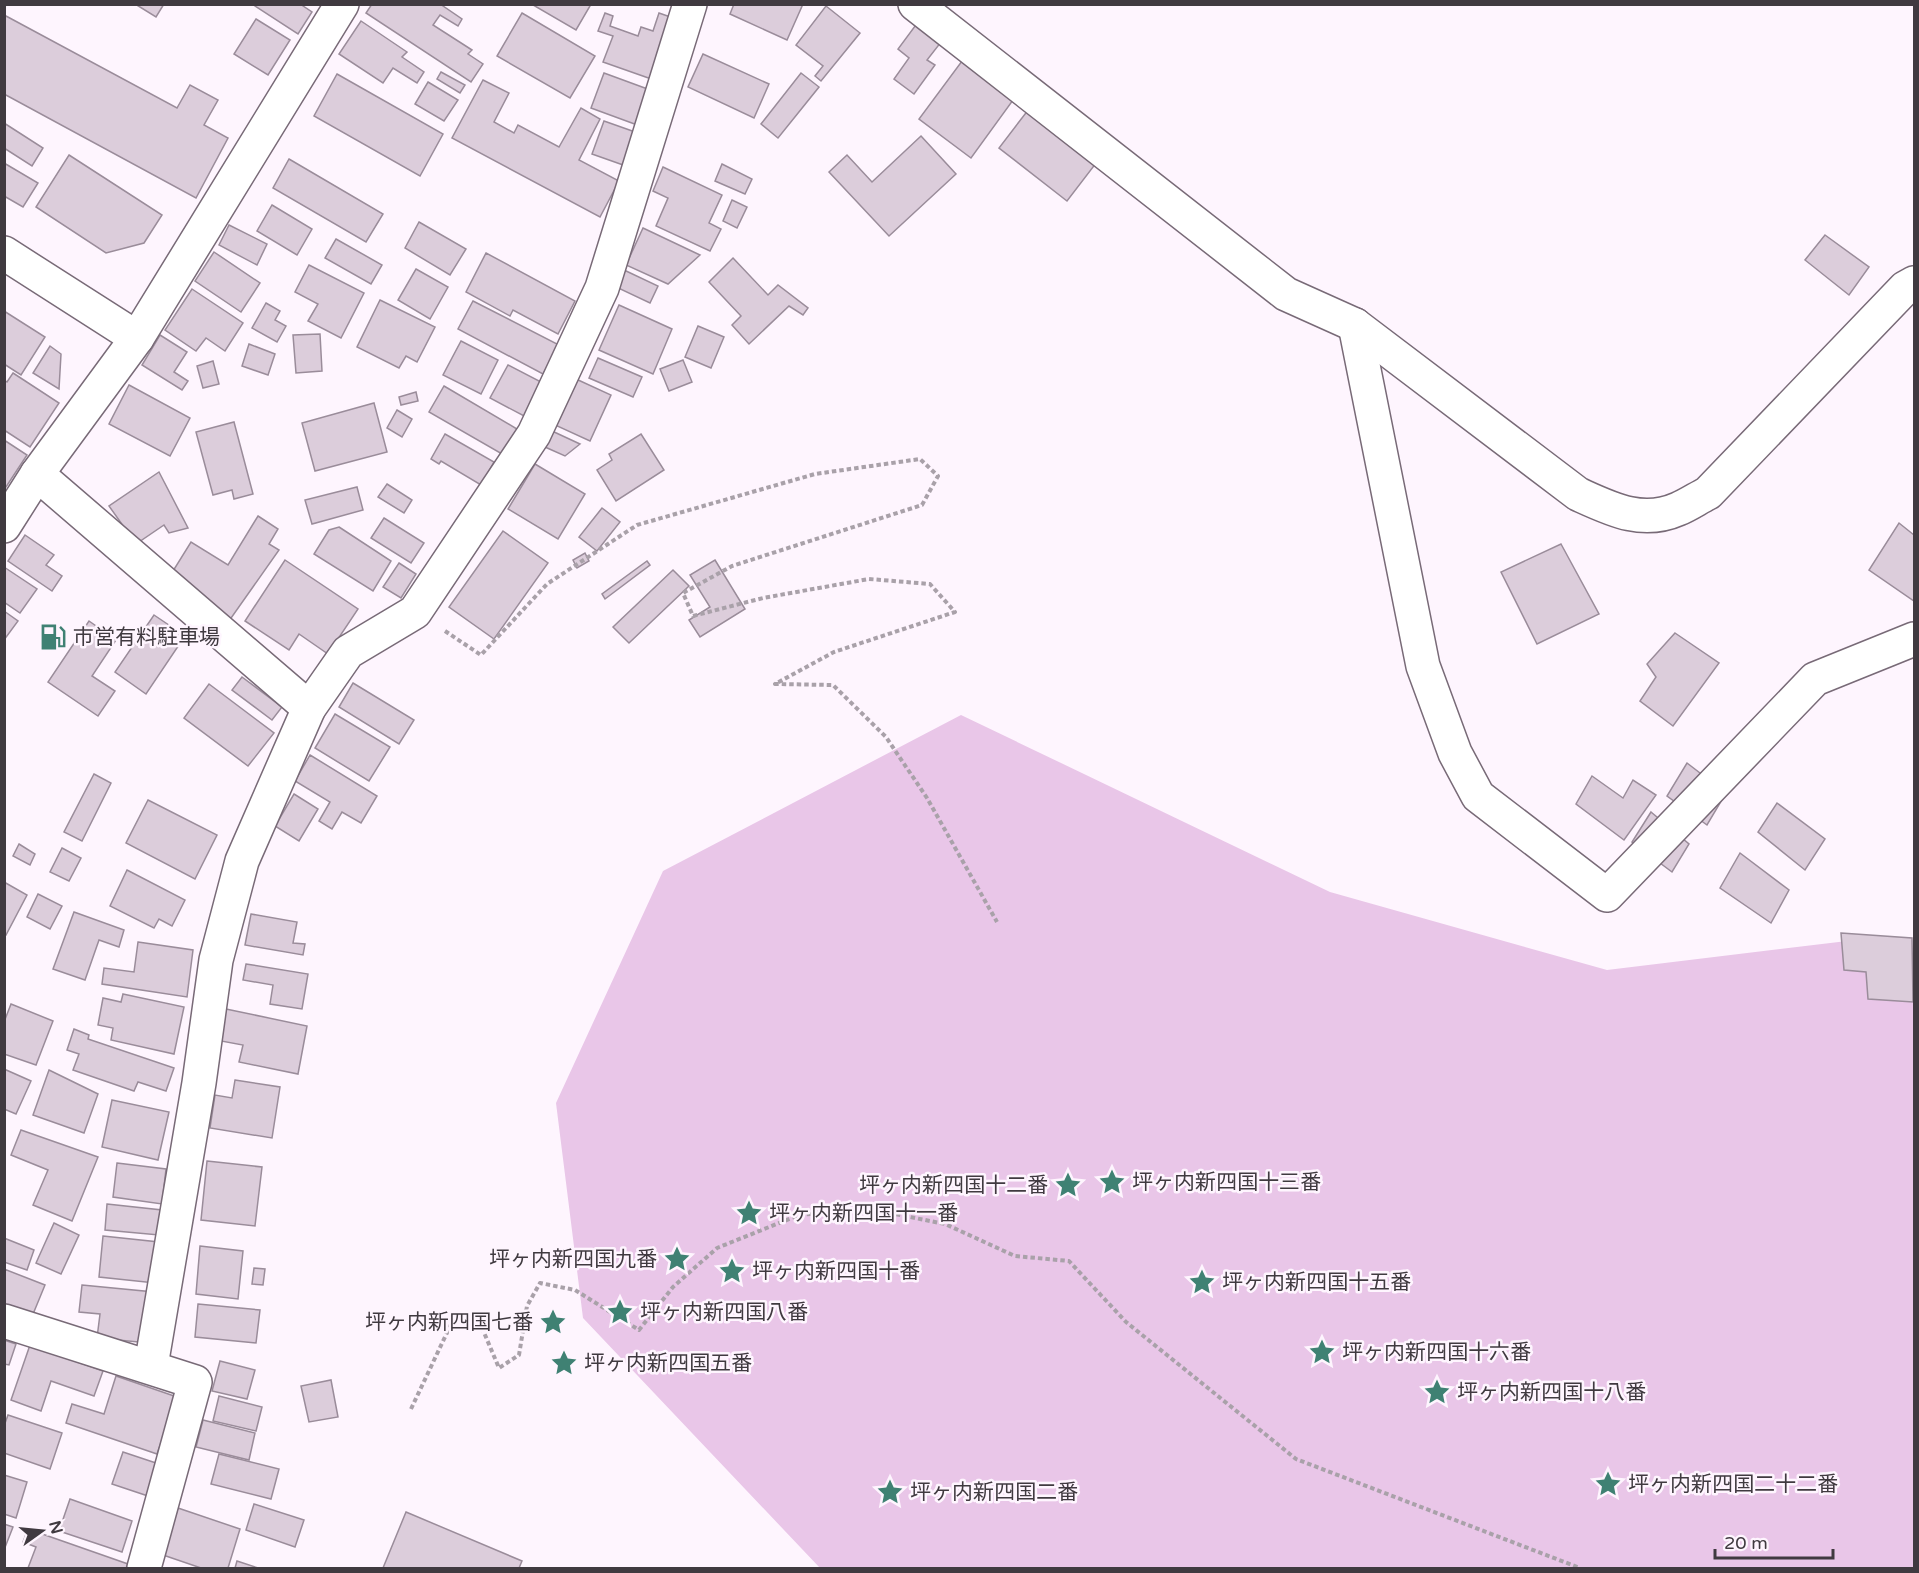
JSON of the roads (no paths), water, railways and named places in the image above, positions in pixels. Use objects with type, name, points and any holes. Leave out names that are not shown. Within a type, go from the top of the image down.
[{"type":"street","points":[[4,526],[37,474],[137,338],[342,4]]},
{"type":"street","points":[[150,1366],[199,1083],[216,960],[242,861],[309,708],[348,652],[415,612],[534,434],[602,288],[690,4]]},
{"type":"street","points":[[915,4],[1286,294],[1355,325],[1578,494],[1612,509],[1643,517],[1676,510],[1708,493],[1905,288],[1914,283]]},
{"type":"street","points":[[4,253],[137,338]]},
{"type":"street","points":[[1355,325],[1423,666],[1455,753],[1478,796],[1607,895],[1815,679],[1914,639]]},
{"type":"street","points":[[37,474],[309,708]]},
{"type":"street","points":[[4,1321],[195,1382],[144,1569]]},
{"type":"place","name":"市営有料駐車場","points":[[53,637]]},
{"type":"place","name":"坪ヶ内新四国十三番","points":[[1112,1182]]},
{"type":"place","name":"坪ヶ内新四国十二番","points":[[1068,1185]]},
{"type":"place","name":"坪ヶ内新四国十一番","points":[[749,1213]]},
{"type":"place","name":"坪ヶ内新四国九番","points":[[677,1259]]},
{"type":"place","name":"坪ヶ内新四国十番","points":[[732,1271]]},
{"type":"place","name":"坪ヶ内新四国十五番","points":[[1202,1282]]},
{"type":"place","name":"坪ヶ内新四国八番","points":[[620,1312]]},
{"type":"place","name":"坪ヶ内新四国七番","points":[[553,1322]]},
{"type":"place","name":"坪ヶ内新四国十六番","points":[[1322,1352]]},
{"type":"place","name":"坪ヶ内新四国五番","points":[[564,1363]]},
{"type":"place","name":"坪ヶ内新四国十八番","points":[[1437,1392]]},
{"type":"place","name":"坪ヶ内新四国二十二番","points":[[1608,1484]]},
{"type":"place","name":"坪ヶ内新四国二番","points":[[890,1492]]}]
